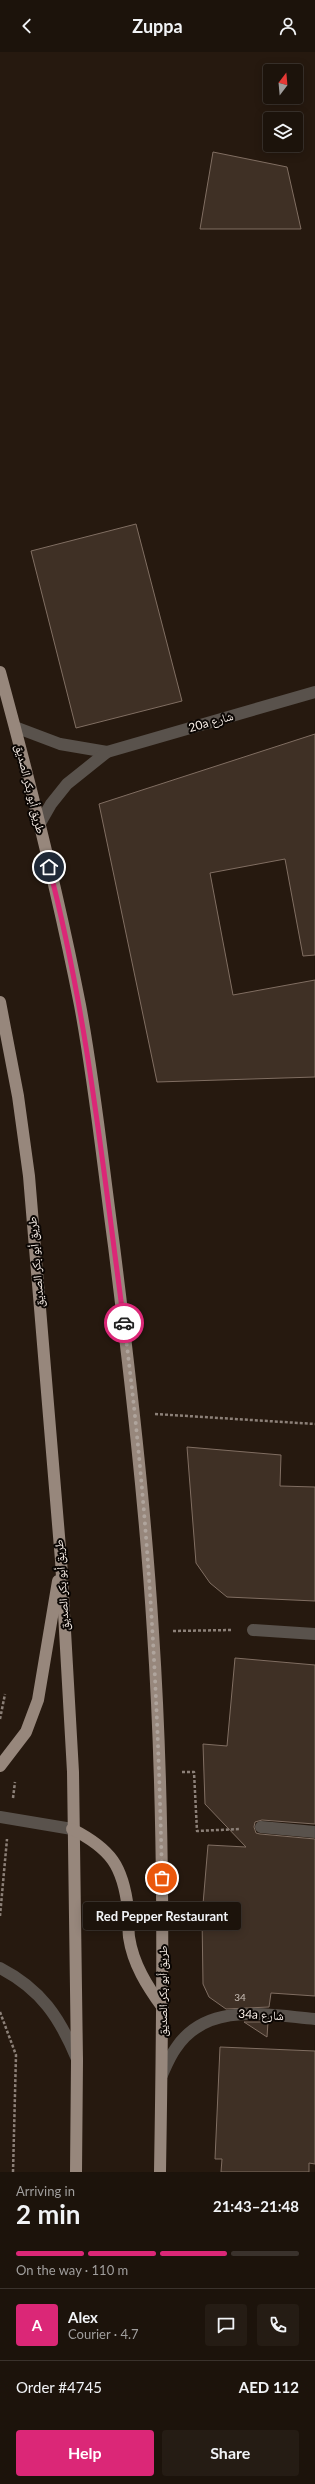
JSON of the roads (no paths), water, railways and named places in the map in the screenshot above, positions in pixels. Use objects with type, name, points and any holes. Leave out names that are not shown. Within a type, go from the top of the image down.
[{"type":"main road","name":"طريق أبو بكر الصديق","points":[[0,672],[64,923],[81,1010],[95,1097],[135,1412],[153,1632],[160,1773],[163,2008],[160,2172]]},
{"type":"main road","name":"طريق أبو بكر الصديق","points":[[0,1002],[18,1096],[29,1176],[61,1560],[73,1772],[72,1829],[77,2061],[76,2172]]},
{"type":"main road","points":[[0,1766],[26,1732],[38,1700],[61,1560]]},
{"type":"main road","points":[[72,1829],[96,1842],[114,1860],[125,1885],[129,1937],[136,1962],[147,1986],[163,2008]]},
{"type":"street","name":"20a شارع","points":[[39,825],[67,784],[107,752],[315,692]]},
{"type":"street","name":"20a شارع","points":[[15,727],[60,744],[107,752]]},
{"type":"street","points":[[253,1630],[315,1634]]},
{"type":"street","points":[[5,1818],[72,1829]]},
{"type":"street","points":[[261,1828],[315,1832]]},
{"type":"street","points":[[0,1968],[17,1977],[44,2000],[64,2028],[77,2061]]},
{"type":"street","name":"34a شارع","points":[[162,2075],[176,2047],[199,2026],[229,2014],[260,2014],[315,2019]]},
{"type":"place","name":"Red Pepper Restaurant","points":[[162,1878]]}]
